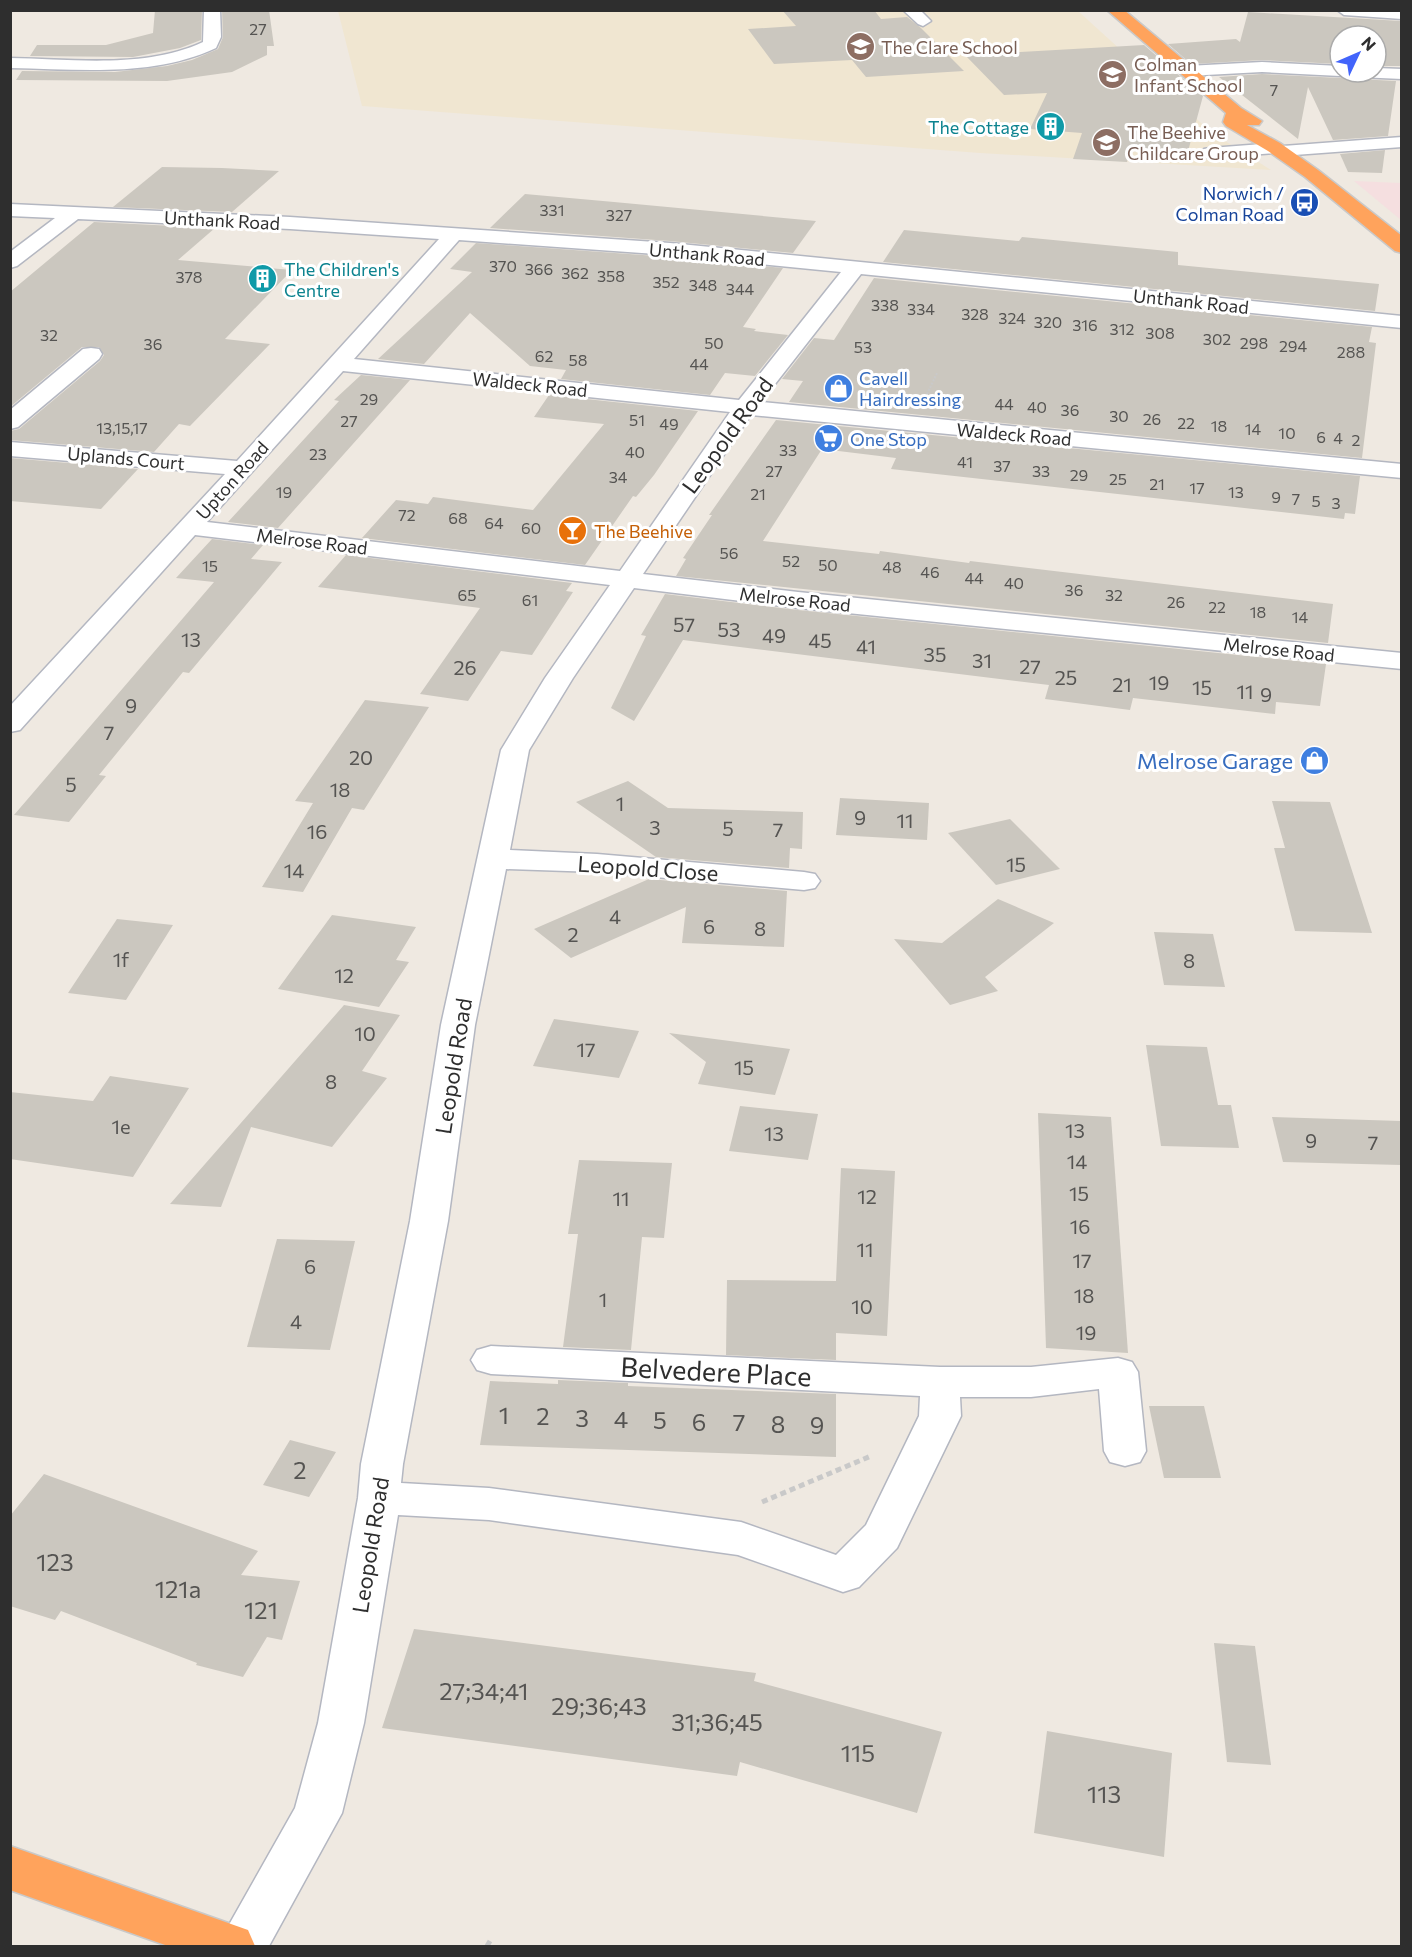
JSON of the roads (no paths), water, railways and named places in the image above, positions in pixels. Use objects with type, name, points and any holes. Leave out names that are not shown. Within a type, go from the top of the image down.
[{"type":"highway","points":[[1114,10],[1235,112],[1232,122],[1279,150],[1334,191],[1401,247]]},
{"type":"highway","points":[[10,1868],[230,1947]]},
{"type":"street","points":[[10,63],[140,63],[186,56],[210,45],[213,37],[212,10]]},
{"type":"street","points":[[910,10],[923,21]]},
{"type":"street","points":[[1344,10],[1401,14]]},
{"type":"street","points":[[1187,71],[1262,67],[1328,70]]},
{"type":"street","points":[[1210,153],[1401,142]]},
{"type":"street","name":"Unthank Road","points":[[10,210],[75,212],[670,249],[1401,322]]},
{"type":"street","points":[[10,262],[75,212]]},
{"type":"street","name":"Upton Road","points":[[11,724],[242,468],[340,364],[453,235]]},
{"type":"street","name":"Leopold Road","points":[[242,1947],[318,1813],[341,1723],[379,1498],[382,1464],[429,1221],[458,1025],[515,750],[559,678],[745,407],[855,268]]},
{"type":"street","points":[[10,422],[91,354]]},
{"type":"street","name":"Waldeck Road","points":[[340,364],[745,407],[1401,471]]},
{"type":"street","name":"Uplands Court","points":[[10,449],[242,468]]},
{"type":"street","name":"Melrose Road","points":[[190,527],[798,600],[1401,661]]},
{"type":"street","name":"Leopold Close","points":[[491,860],[597,863],[804,881]]},
{"type":"street","name":"Belvedere Place","points":[[491,1360],[940,1382],[1031,1383],[1118,1372],[1125,1451]]},
{"type":"street","points":[[379,1498],[489,1504],[741,1539],[843,1575],[882,1536],[940,1416],[940,1382]]},
{"type":"place","name":"The Clare School","points":[[860,47]]},
{"type":"place","name":"Colman Infant School","points":[[1113,74]]},
{"type":"place","name":"The Cottage","points":[[1050,127]]},
{"type":"place","name":"The Beehive Childcare Group","points":[[1106,142]]},
{"type":"place","name":"Norwich / Colman Road","points":[[1305,203]]},
{"type":"place","name":"The Children's Centre","points":[[263,279]]},
{"type":"place","name":"Cavell Hairdressing","points":[[838,388]]},
{"type":"place","name":"One Stop","points":[[829,439]]},
{"type":"place","name":"The Beehive","points":[[573,531]]},
{"type":"place","name":"Melrose Garage","points":[[1314,760]]}]
